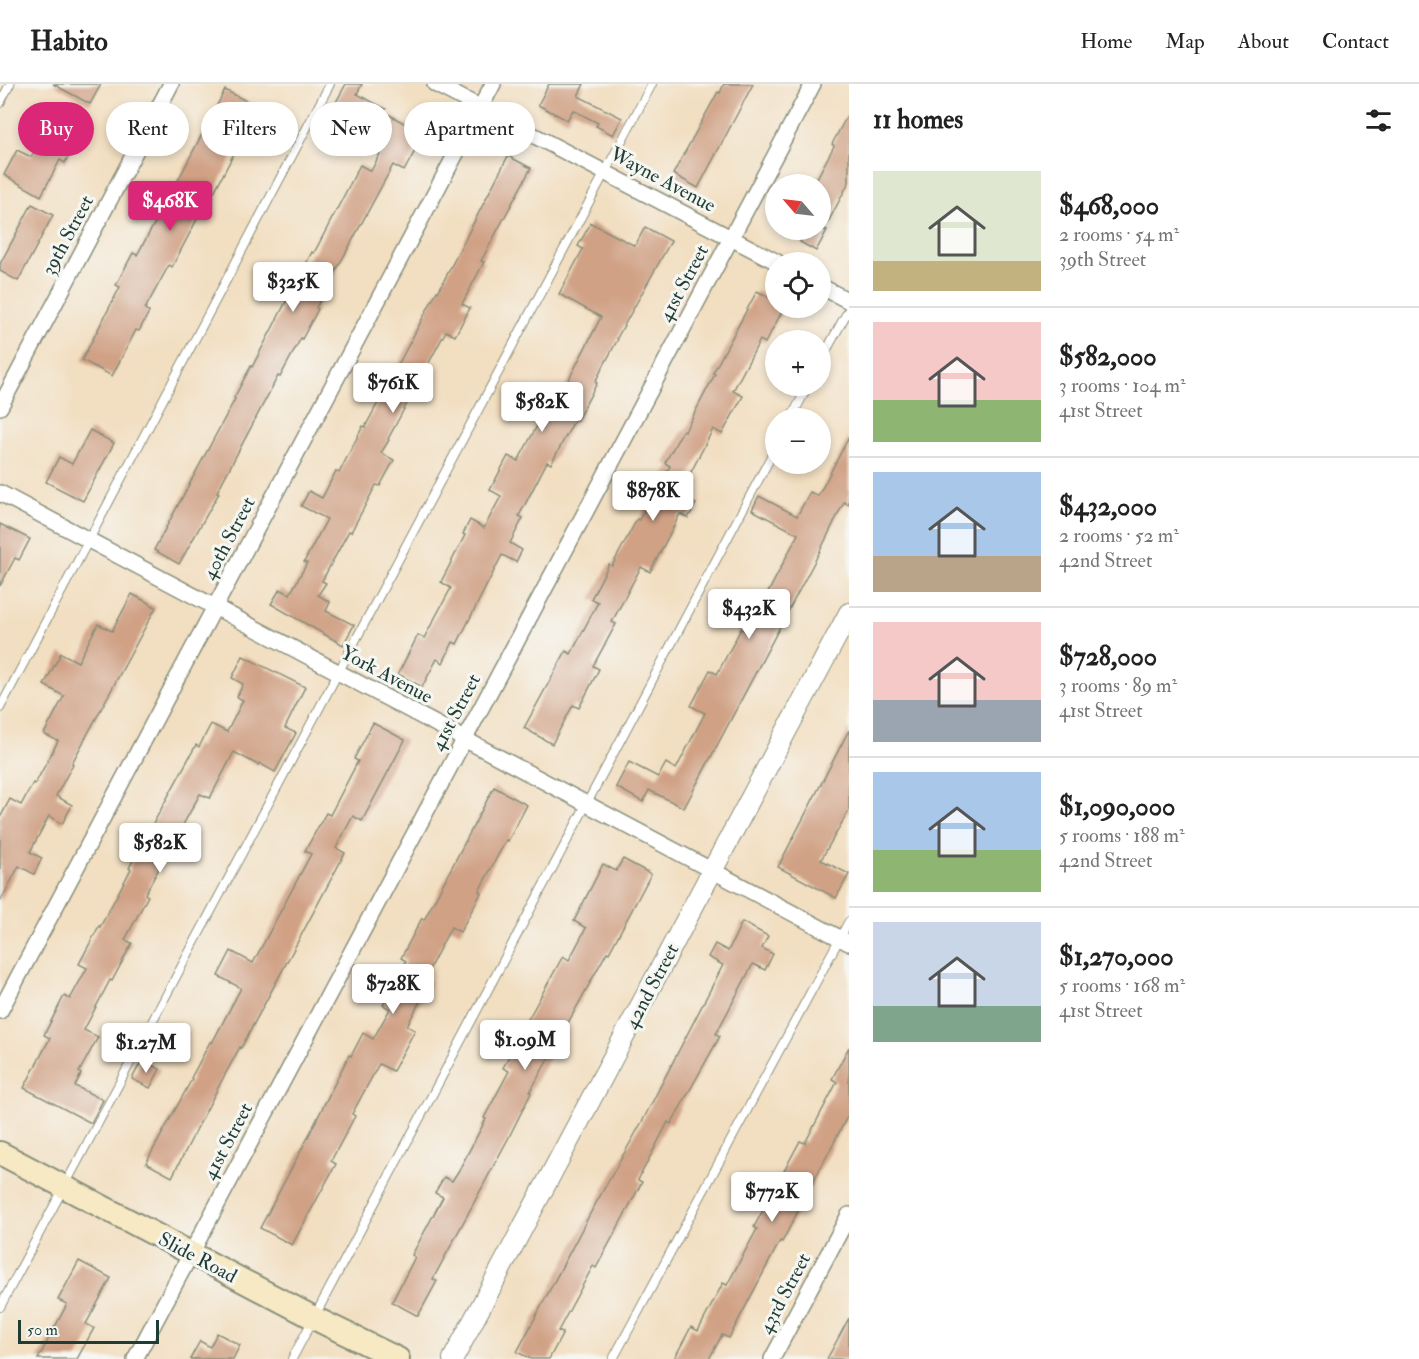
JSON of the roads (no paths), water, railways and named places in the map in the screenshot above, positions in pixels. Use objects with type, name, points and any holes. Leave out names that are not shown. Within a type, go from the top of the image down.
[{"type":"main road","name":"Slide Road","points":[[0,1153],[314,1318],[398,1359]]},
{"type":"street","name":"39th Street","points":[[0,406],[171,84]]},
{"type":"street","name":"Wayne Avenue","points":[[435,84],[470,102]]},
{"type":"street","name":"40th Street","points":[[483,102],[493,84]]},
{"type":"street","name":"41st Street","points":[[135,1359],[813,84]]},
{"type":"street","name":"Wayne Avenue","points":[[535,136],[765,256]]},
{"type":"street","name":"40th Street","points":[[0,1011],[454,156]]},
{"type":"street","points":[[831,292],[849,301]]},
{"type":"street","name":"York Avenue","points":[[0,493],[844,941]]},
{"type":"street","name":"42nd Street","points":[[453,1359],[849,613]]},
{"type":"street","name":"43rd Street","points":[[772,1359],[849,1215]]},
{"type":"lane","points":[[0,103],[10,84]]},
{"type":"lane","points":[[0,708],[330,84]]},
{"type":"lane","points":[[0,1307],[652,84]]},
{"type":"lane","points":[[831,342],[849,309]]},
{"type":"lane","points":[[292,1359],[765,468]]},
{"type":"lane","points":[[613,1359],[844,941],[849,921]]}]
